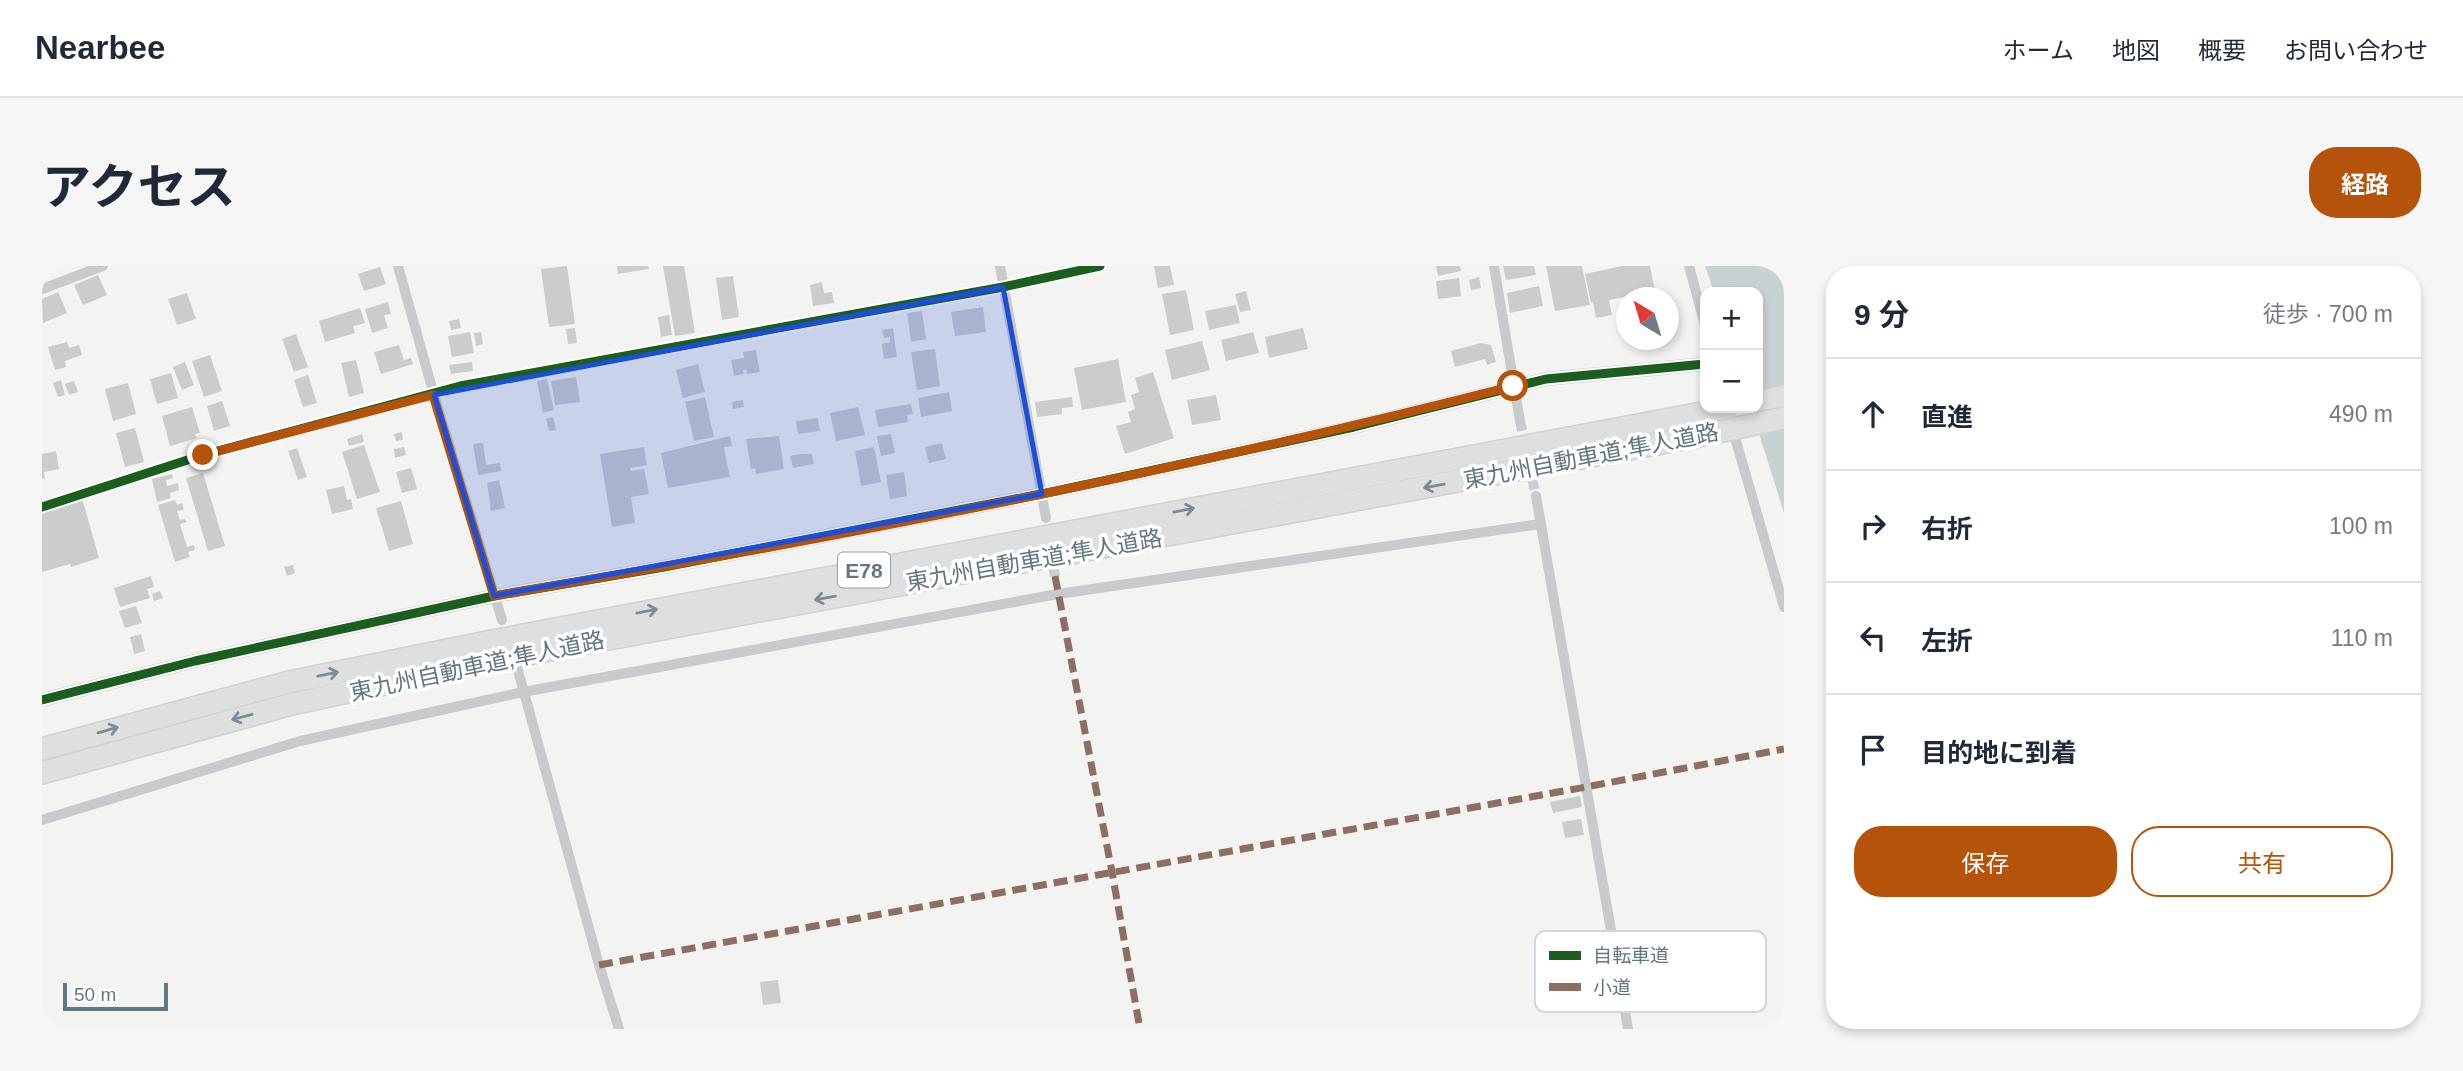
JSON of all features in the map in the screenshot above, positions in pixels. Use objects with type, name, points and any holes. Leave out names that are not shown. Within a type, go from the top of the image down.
[{"type":"highway","points":[[1763,401],[1784,397]]},
{"type":"highway","name":"東九州自動車道;隼人道路","points":[[42,749],[289,682],[479,643],[1702,413]]},
{"type":"highway","name":"東九州自動車道;隼人道路","points":[[42,773],[292,704],[496,660],[1784,418]]},
{"type":"street","points":[[42,289],[103,266]]},
{"type":"street","points":[[398,266],[433,395],[502,620]]},
{"type":"street","points":[[1000,266],[1046,519]]},
{"type":"street","points":[[42,507],[203,455],[460,386],[1003,287],[1100,266]]},
{"type":"street","points":[[1493,266],[1520,421]]},
{"type":"street","points":[[1689,266],[1700,307]]},
{"type":"street","points":[[42,700],[195,661],[494,596],[664,567],[1042,494],[1354,427],[1546,379],[1700,364]]},
{"type":"street","points":[[1729,413],[1784,607]]},
{"type":"street","points":[[1536,496],[1611,931]]},
{"type":"street","points":[[42,820],[300,741],[523,692],[1058,594],[1540,524]]},
{"type":"street","points":[[517,667],[619,1029]]},
{"type":"highlighted area","points":[[1003,287],[1042,494],[494,596],[434,395]]},
{"type":"shaded area","points":[[1705,266],[1784,266],[1784,513],[1753,413],[1763,413],[1763,287],[1712,287]]},
{"type":"building","points":[[567,266],[575,324],[549,327],[541,269]]},
{"type":"building","points":[[617,266],[648,266],[649,269],[618,274]]},
{"type":"building","points":[[663,266],[684,266],[695,333],[675,336]]},
{"type":"building","points":[[1154,266],[1170,266],[1174,285],[1158,288]]},
{"type":"building","points":[[1436,266],[1460,266],[1461,271],[1438,276]]},
{"type":"building","points":[[1503,266],[1534,266],[1536,275],[1506,280]]},
{"type":"building","points":[[1546,266],[1582,266],[1590,305],[1555,311]]},
{"type":"building","points":[[1622,266],[1650,266],[1654,287],[1616,287],[1616,299],[1609,300],[1612,315],[1596,318],[1585,274]]},
{"type":"building","points":[[380,267],[386,284],[364,291],[358,274]]},
{"type":"building","points":[[98,275],[107,295],[83,305],[74,285]]},
{"type":"building","points":[[733,276],[739,317],[722,320],[716,278]]},
{"type":"building","points":[[1479,277],[1481,288],[1471,290],[1469,280]]},
{"type":"building","points":[[1459,278],[1461,296],[1438,299],[1436,281]]},
{"type":"building","points":[[822,282],[824,293],[832,292],[834,303],[813,306],[810,285]]},
{"type":"building","points":[[1539,286],[1543,306],[1510,313],[1507,293]]},
{"type":"building","points":[[1186,290],[1194,330],[1170,335],[1162,294]]},
{"type":"building","points":[[1246,291],[1251,310],[1240,312],[1235,294]]},
{"type":"building","points":[[58,292],[67,313],[43,323],[42,299]]},
{"type":"building","points":[[187,293],[196,319],[177,325],[168,299]]},
{"type":"building","points":[[388,302],[391,314],[384,315],[388,328],[372,333],[365,309]]},
{"type":"building","points":[[1236,305],[1240,323],[1209,330],[1205,311]]},
{"type":"building","points":[[983,307],[986,332],[955,336],[951,312]]},
{"type":"building","points":[[360,308],[365,323],[353,326],[355,333],[325,342],[319,321]]},
{"type":"building","points":[[922,311],[926,339],[911,342],[907,313]]},
{"type":"building","points":[[669,315],[672,335],[661,337],[658,317]]},
{"type":"building","points":[[459,319],[461,328],[451,330],[449,321]]},
{"type":"building","points":[[575,328],[577,343],[568,344],[566,329]]},
{"type":"building","points":[[893,328],[897,357],[884,359],[882,344],[890,342],[890,337],[884,338],[882,330]]},
{"type":"building","points":[[1303,328],[1308,349],[1269,358],[1265,337]]},
{"type":"building","points":[[470,332],[474,353],[452,357],[448,336]]},
{"type":"building","points":[[481,332],[483,344],[476,346],[474,333]]},
{"type":"building","points":[[1253,332],[1259,353],[1226,361],[1221,340]]},
{"type":"building","points":[[296,334],[308,367],[294,372],[282,339]]},
{"type":"building","points":[[1202,341],[1210,370],[1172,380],[1165,350]]},
{"type":"building","points":[[67,342],[69,348],[79,345],[82,355],[65,361],[66,367],[55,370],[48,347]]},
{"type":"building","points":[[1481,343],[1491,345],[1496,362],[1487,365],[1485,359],[1455,367],[1451,351]]},
{"type":"building","points":[[399,345],[404,360],[411,358],[413,364],[381,374],[374,352]]},
{"type":"building","points":[[935,349],[940,386],[917,390],[911,352]]},
{"type":"building","points":[[756,350],[760,372],[747,374],[746,369],[743,370],[744,374],[734,376],[731,360],[744,358],[743,352]]},
{"type":"building","points":[[210,355],[222,391],[204,397],[192,361]]},
{"type":"building","points":[[1118,359],[1126,402],[1082,410],[1074,368]]},
{"type":"building","points":[[356,360],[364,393],[349,397],[341,363]]},
{"type":"building","points":[[185,362],[194,385],[182,390],[173,367]]},
{"type":"building","points":[[472,362],[473,371],[451,374],[449,365]]},
{"type":"building","points":[[698,364],[705,392],[683,398],[676,370]]},
{"type":"building","points":[[1153,372],[1174,438],[1125,454],[1116,426],[1131,422],[1128,412],[1135,409],[1131,395],[1139,392],[1135,378]]},
{"type":"building","points":[[171,373],[178,398],[157,404],[150,379]]},
{"type":"building","points":[[308,375],[317,403],[303,407],[294,380]]},
{"type":"building","points":[[576,377],[580,402],[555,405],[551,381]]},
{"type":"building","points":[[547,379],[554,410],[543,413],[537,381]]},
{"type":"building","points":[[61,380],[65,395],[58,397],[53,383]]},
{"type":"building","points":[[74,381],[78,392],[69,395],[65,384]]},
{"type":"building","points":[[128,383],[136,414],[113,421],[105,389]]},
{"type":"building","points":[[949,392],[952,411],[921,417],[918,398]]},
{"type":"building","points":[[1216,395],[1221,420],[1192,425],[1187,400]]},
{"type":"building","points":[[705,397],[714,437],[694,441],[685,402]]},
{"type":"building","points":[[1072,397],[1073,407],[1062,408],[1062,414],[1037,417],[1035,402]]},
{"type":"building","points":[[743,400],[744,407],[733,409],[732,402]]},
{"type":"building","points":[[222,401],[230,426],[214,431],[207,406]]},
{"type":"building","points":[[911,404],[913,414],[907,415],[908,422],[878,427],[875,410]]},
{"type":"building","points":[[192,407],[200,433],[195,434],[197,438],[170,446],[162,416]]},
{"type":"building","points":[[858,407],[865,435],[836,441],[830,413]]},
{"type":"building","points":[[553,417],[556,430],[549,431],[546,419]]},
{"type":"building","points":[[818,418],[820,431],[798,434],[796,421]]},
{"type":"building","points":[[135,428],[144,462],[125,467],[116,433]]},
{"type":"building","points":[[402,432],[403,440],[396,441],[394,434]]},
{"type":"building","points":[[362,434],[364,442],[349,446],[347,439]]},
{"type":"building","points":[[891,434],[895,453],[881,456],[877,436]]},
{"type":"building","points":[[730,436],[732,446],[724,447],[730,477],[668,488],[661,453]]},
{"type":"building","points":[[779,436],[784,469],[756,474],[755,468],[751,469],[746,439]]},
{"type":"building","points":[[483,443],[486,465],[500,463],[501,471],[478,475],[473,444]]},
{"type":"building","points":[[942,443],[946,459],[929,463],[925,447]]},
{"type":"building","points":[[364,445],[380,492],[357,499],[342,452]]},
{"type":"building","points":[[404,447],[406,455],[395,458],[394,449]]},
{"type":"building","points":[[644,447],[647,465],[630,468],[631,471],[644,469],[649,494],[631,497],[635,523],[612,527],[600,454]]},
{"type":"building","points":[[874,447],[881,482],[861,486],[855,451]]},
{"type":"building","points":[[297,448],[307,477],[298,480],[288,451]]},
{"type":"building","points":[[56,451],[59,469],[44,472],[45,478],[42,479],[42,454]]},
{"type":"building","points":[[812,454],[814,464],[793,468],[790,456]]},
{"type":"building","points":[[411,468],[417,489],[402,493],[396,472]]},
{"type":"building","points":[[904,472],[907,496],[890,499],[886,475]]},
{"type":"building","points":[[203,473],[225,546],[208,551],[186,478]]},
{"type":"building","points":[[172,474],[173,478],[166,480],[167,486],[178,483],[179,490],[170,493],[171,498],[157,502],[152,479]]},
{"type":"building","points":[[499,480],[505,508],[491,511],[487,483]]},
{"type":"building","points":[[344,486],[347,500],[351,499],[353,509],[332,514],[326,490]]},
{"type":"building","points":[[82,498],[99,558],[42,572],[42,510]]},
{"type":"building","points":[[175,500],[177,505],[182,503],[184,510],[177,511],[180,520],[185,519],[187,522],[180,524],[187,547],[194,545],[195,550],[188,552],[190,557],[175,562],[158,505]]},
{"type":"building","points":[[401,501],[413,544],[389,551],[376,508]]},
{"type":"building","points":[[293,565],[295,573],[287,576],[284,567]]},
{"type":"building","points":[[151,576],[154,587],[147,589],[150,598],[120,607],[114,588]]},
{"type":"building","points":[[160,591],[163,598],[154,601],[152,594]]},
{"type":"building","points":[[136,606],[142,623],[125,628],[119,611]]},
{"type":"building","points":[[141,634],[145,651],[134,654],[130,637]]},
{"type":"building","points":[[1580,796],[1582,807],[1553,813],[1550,802]]},
{"type":"building","points":[[1581,819],[1584,835],[1565,838],[1562,822]]},
{"type":"building","points":[[778,980],[781,1003],[763,1005],[760,982]]},
{"type":"tunnel","points":[[1520,421],[1526,449]]},
{"type":"tunnel","points":[[1529,465],[1536,496]]},
{"type":"tunnel","points":[[1051,554],[1055,576]]},
{"type":"marked path","points":[[1055,576],[1140,1029]]},
{"type":"marked path","points":[[599,965],[1784,749]]},
{"type":"cycle path","points":[[42,507],[203,455],[460,386],[1003,287],[1100,266]]},
{"type":"cycle path","points":[[42,700],[195,661],[494,596],[664,567],[1042,494],[1354,427],[1546,379],[1700,364]]},
{"type":"route","points":[[203,455],[433,395],[494,596],[951,513],[1354,427],[1513,386]]}]
